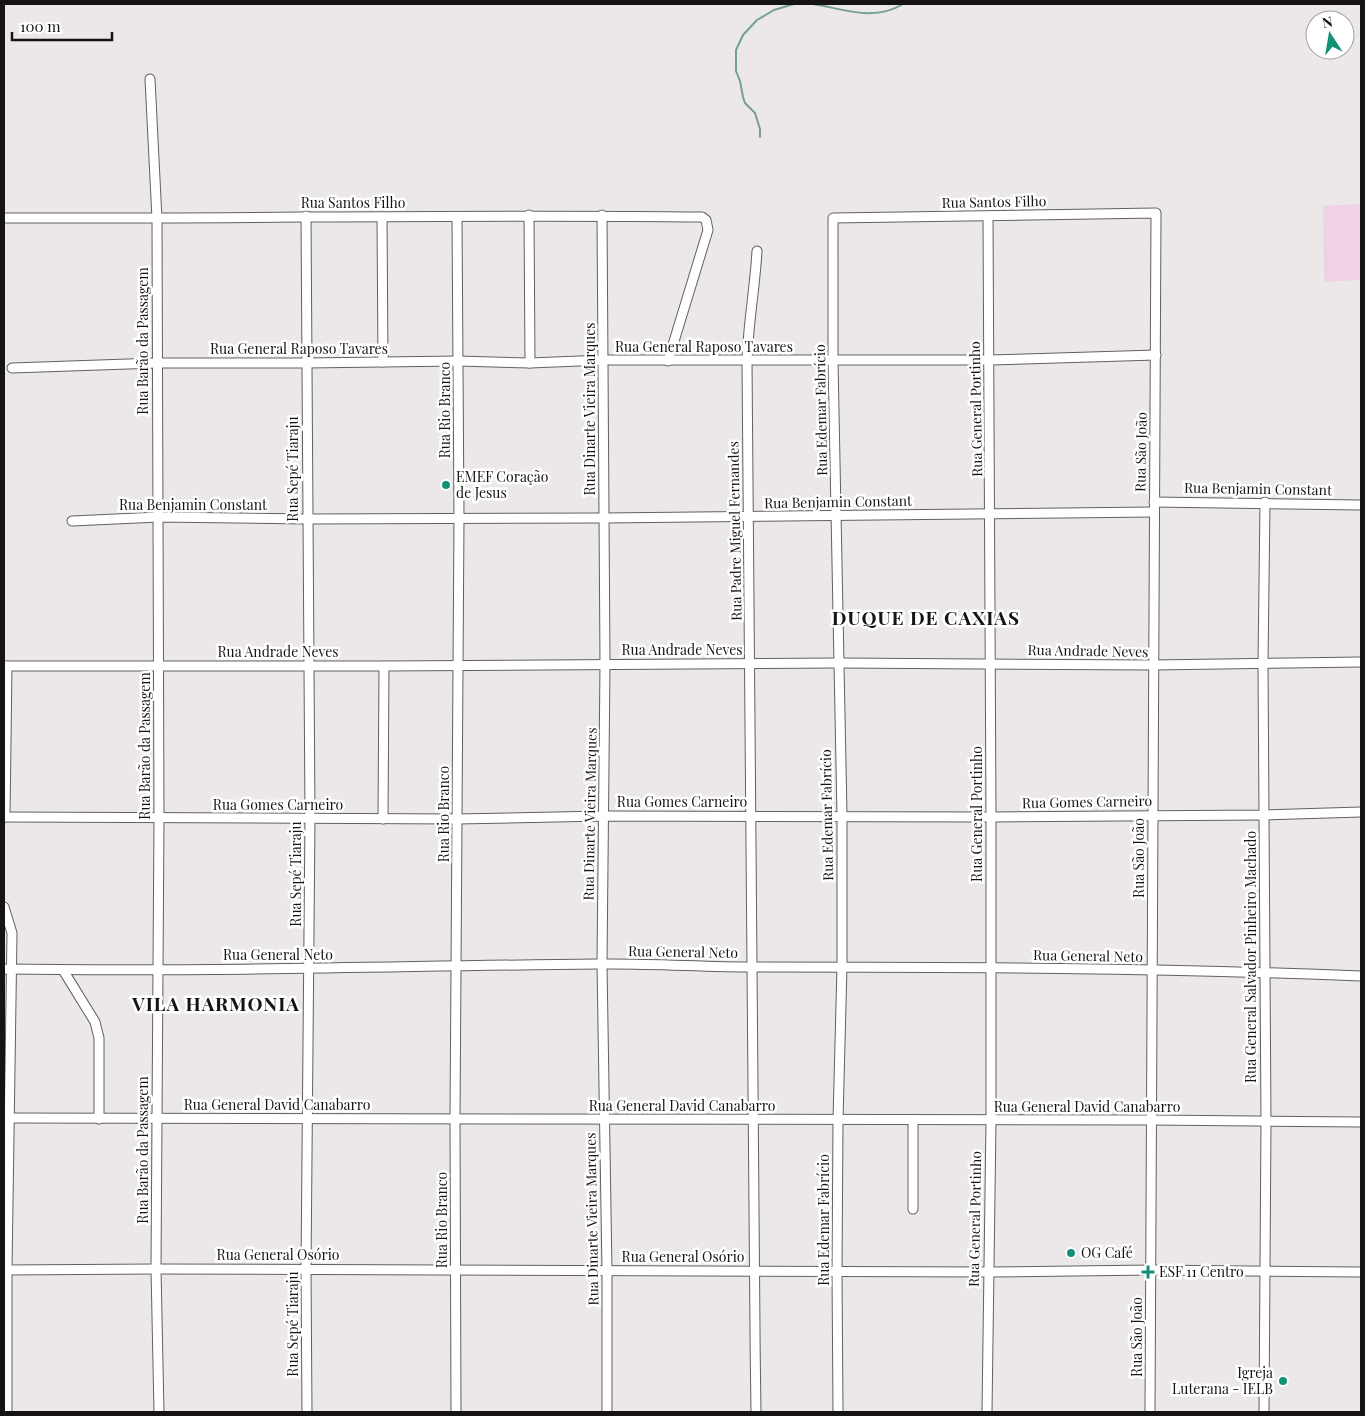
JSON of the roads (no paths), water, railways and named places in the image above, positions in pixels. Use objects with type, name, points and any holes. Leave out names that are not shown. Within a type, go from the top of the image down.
[{"type":"street","name":"Rua Barão da Passagem","points":[[150,79],[157,219],[159,969],[156,1269],[159,1412]]},
{"type":"street","name":"Rua Santos Filho","points":[[833,218],[1156,213]]},
{"type":"street","name":"Rua São João","points":[[1150,1412],[1154,971],[1153,665],[1156,213]]},
{"type":"street","name":"Rua Santos Filho","points":[[4,218],[157,219],[529,215],[702,217],[706,220],[708,230],[668,361]]},
{"type":"street","points":[[529,215],[530,362]]},
{"type":"street","name":"Rua Dinarte Vieira Marques","points":[[602,215],[606,664],[602,964],[607,1271],[607,1412]]},
{"type":"street","name":"Rua Sepé Tiaraju","points":[[306,216],[310,818],[306,1269],[307,1412]]},
{"type":"street","name":"Rua General Portinho","points":[[987,1412],[991,1121],[991,514],[988,216]]},
{"type":"street","points":[[382,217],[383,362]]},
{"type":"street","name":"Rua Rio Branco","points":[[456,1412],[459,518],[457,217]]},
{"type":"street","name":"Rua Edemar Fabrício","points":[[833,218],[833,360],[842,816],[842,966],[838,1121],[838,1412]]},
{"type":"street","name":"Rua Padre Miguel Fernandes","points":[[756,250],[755,285],[748,331],[747,361],[756,1412]]},
{"type":"street","name":"Rua General Raposo Tavares","points":[[12,368],[157,362],[990,360],[1156,355]]},
{"type":"street","name":"Rua Benjamin Constant","points":[[1154,502],[1265,502],[1361,505]]},
{"type":"street","name":"Rua General Salvador Pinheiro Machado","points":[[1264,1412],[1266,972],[1263,664],[1265,502]]},
{"type":"street","name":"Rua Benjamin Constant","points":[[72,521],[159,517],[307,519],[604,518],[1154,512]]},
{"type":"street","name":"Rua Andrade Neves","points":[[6,666],[384,666],[751,663],[1153,665],[1361,662]]},
{"type":"street","points":[[5,817],[6,666]]},
{"type":"street","points":[[383,819],[384,666]]},
{"type":"street","name":"Rua Gomes Carneiro","points":[[5,817],[457,819],[604,816],[991,817],[1264,815],[1361,812]]},
{"type":"street","points":[[4,907],[12,933],[8,969],[6,1118],[5,1270],[7,1412]]},
{"type":"street","name":"Rua General Neto","points":[[8,969],[309,969],[602,964],[751,967],[991,967],[1266,972],[1361,976]]},
{"type":"street","points":[[63,970],[96,1022],[99,1038],[99,1119]]},
{"type":"street","name":"Rua General David Canabarro","points":[[6,1118],[1361,1122]]},
{"type":"street","points":[[913,1209],[914,1121]]},
{"type":"street","name":"Rua General Osório","points":[[5,1270],[306,1269],[837,1272],[1152,1270],[1361,1272]]},
{"type":"waterway","points":[[760,137],[760,129],[755,113],[745,103],[743,97],[736,71],[736,50],[743,35],[757,20],[774,10],[794,4]]},
{"type":"waterway","points":[[813,4],[859,13],[881,12],[903,4]]},
{"type":"place","name":"EMEF Coração de Jesus","points":[[446,485]]},
{"type":"place","name":"OG Café","points":[[1071,1253]]},
{"type":"place","name":"ESF 11 Centro","points":[[1148,1272]]},
{"type":"place","name":"Igreja Luterana - IELB","points":[[1283,1381]]},
{"type":"district","name":"DUQUE DE CAXIAS","points":[[926,618]]},
{"type":"district","name":"VILA HARMONIA","points":[[216,1004]]}]
